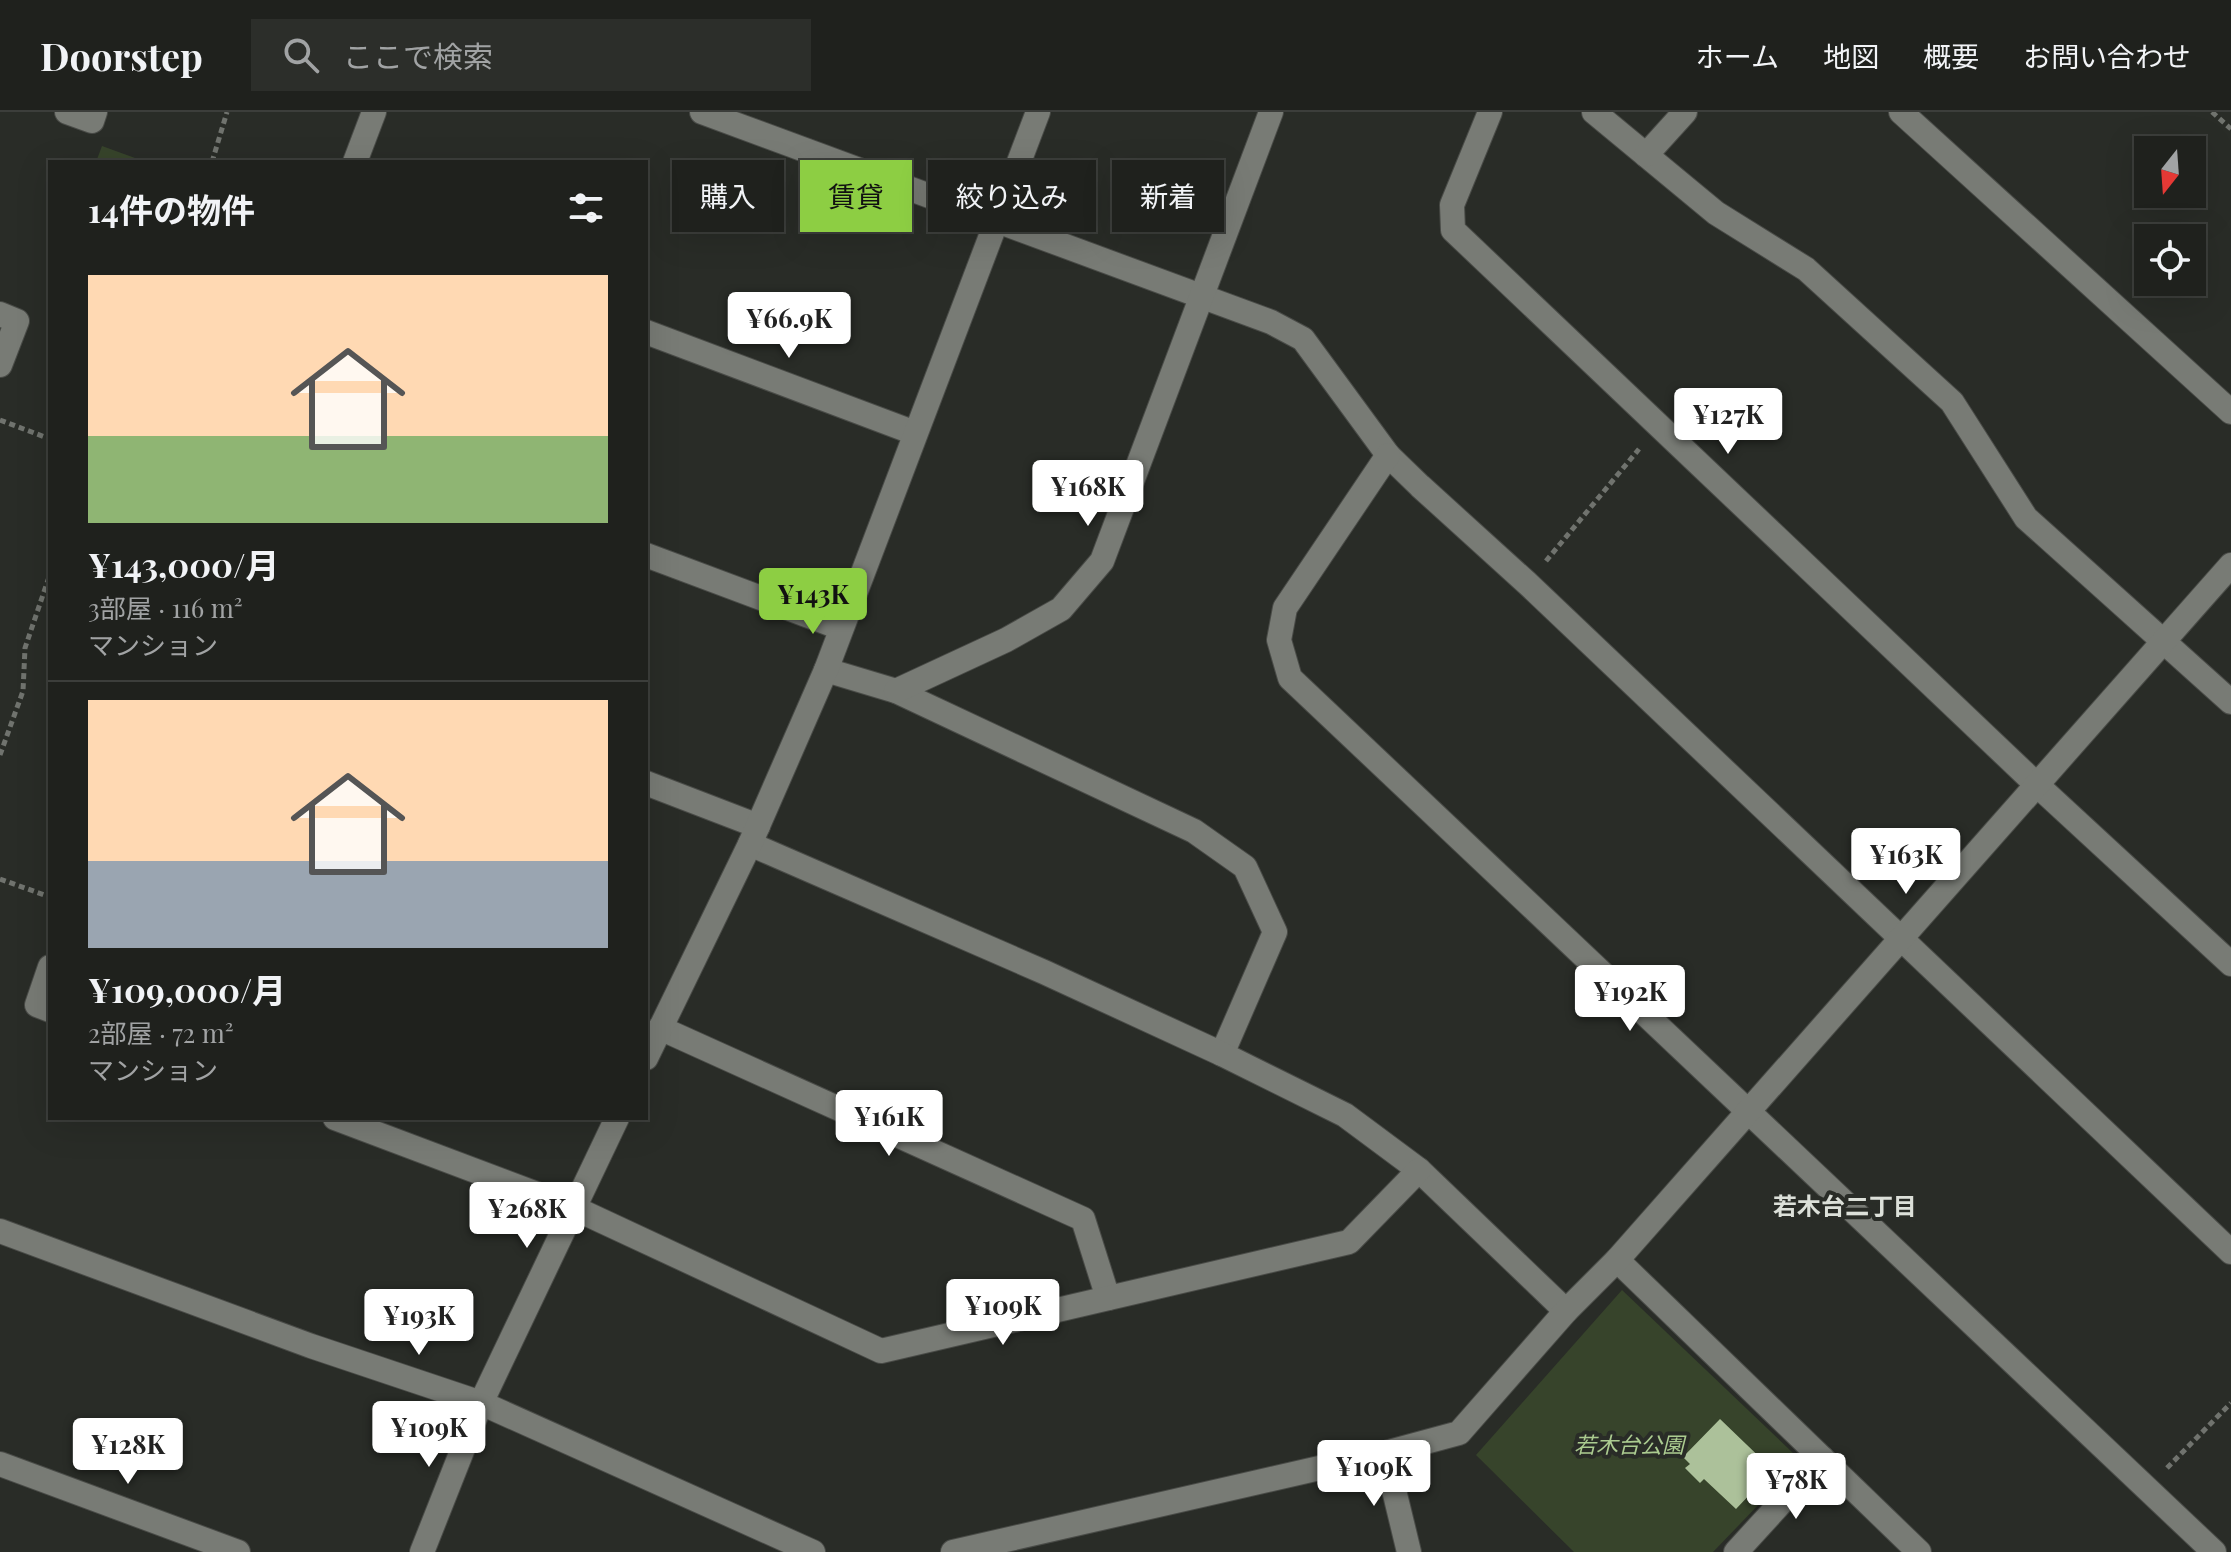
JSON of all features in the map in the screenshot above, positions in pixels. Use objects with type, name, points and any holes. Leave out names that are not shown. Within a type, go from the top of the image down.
[{"type":"street","points":[[67,112],[92,121],[95,112]]},
{"type":"street","points":[[356,160],[374,112]]},
{"type":"street","points":[[702,112],[928,196]]},
{"type":"street","points":[[1019,160],[1038,112]]},
{"type":"street","points":[[896,691],[1006,640],[1061,609],[1102,561],[1271,112]]},
{"type":"street","points":[[1490,112],[1452,205],[1453,230],[2037,785],[2231,964]]},
{"type":"street","points":[[1594,112],[1716,213],[1806,269],[1952,402],[2026,518],[2231,702]]},
{"type":"street","points":[[1646,155],[1685,112]]},
{"type":"street","points":[[1901,112],[2231,412]]},
{"type":"street","points":[[648,1051],[658,1017],[754,835],[826,670],[990,232]]},
{"type":"street","points":[[1024,232],[1271,322],[1303,339],[1388,455],[1527,583],[2231,1252]]},
{"type":"street","points":[[0,314],[17,321],[0,365]]},
{"type":"street","points":[[648,333],[915,433]]},
{"type":"street","points":[[1388,455],[1285,608],[1279,640],[1290,678],[2214,1552]]},
{"type":"street","points":[[648,556],[841,628]]},
{"type":"street","points":[[953,1552],[1385,1453],[1459,1433],[1566,1311],[1617,1260],[2231,565]]},
{"type":"street","points":[[826,670],[896,691],[1194,831],[1245,867],[1275,932],[1222,1054]]},
{"type":"street","points":[[648,784],[1345,1115],[1419,1170],[1566,1311]]},
{"type":"street","points":[[48,973],[37,1005],[48,1009]]},
{"type":"street","points":[[658,1017],[1083,1219],[1108,1298]]},
{"type":"street","points":[[340,1120],[574,1208],[881,1351],[1349,1242],[1419,1170]]},
{"type":"street","points":[[422,1552],[481,1403],[616,1120]]},
{"type":"street","points":[[0,1231],[311,1346],[481,1403],[808,1551]]},
{"type":"street","points":[[1617,1260],[1919,1552]]},
{"type":"street","points":[[1385,1453],[1409,1552]]},
{"type":"street","points":[[1736,1552],[1822,1458]]},
{"type":"street","points":[[0,1464],[238,1552]]},
{"type":"path","points":[[213,160],[227,112]]},
{"type":"path","points":[[2212,112],[2230,125]]},
{"type":"path","points":[[0,420],[48,438]]},
{"type":"path","points":[[1527,583],[1659,424]]},
{"type":"path","points":[[0,755],[23,691],[25,648],[48,580]]},
{"type":"path","points":[[0,879],[48,896]]},
{"type":"path","points":[[2147,1488],[2231,1403]]},
{"type":"green space","points":[[102,146],[140,160],[97,160]]},
{"type":"green space","name":"若木台公園","points":[[1622,1290],[1793,1453],[1789,1473],[1713,1552],[1574,1552],[1476,1455]]},
{"type":"building","points":[[1720,1419],[1773,1470],[1736,1509],[1704,1479],[1700,1483],[1685,1468],[1690,1464],[1683,1457]]},
{"type":"district","name":"若木台二丁目","points":[[1845,1207]]}]
